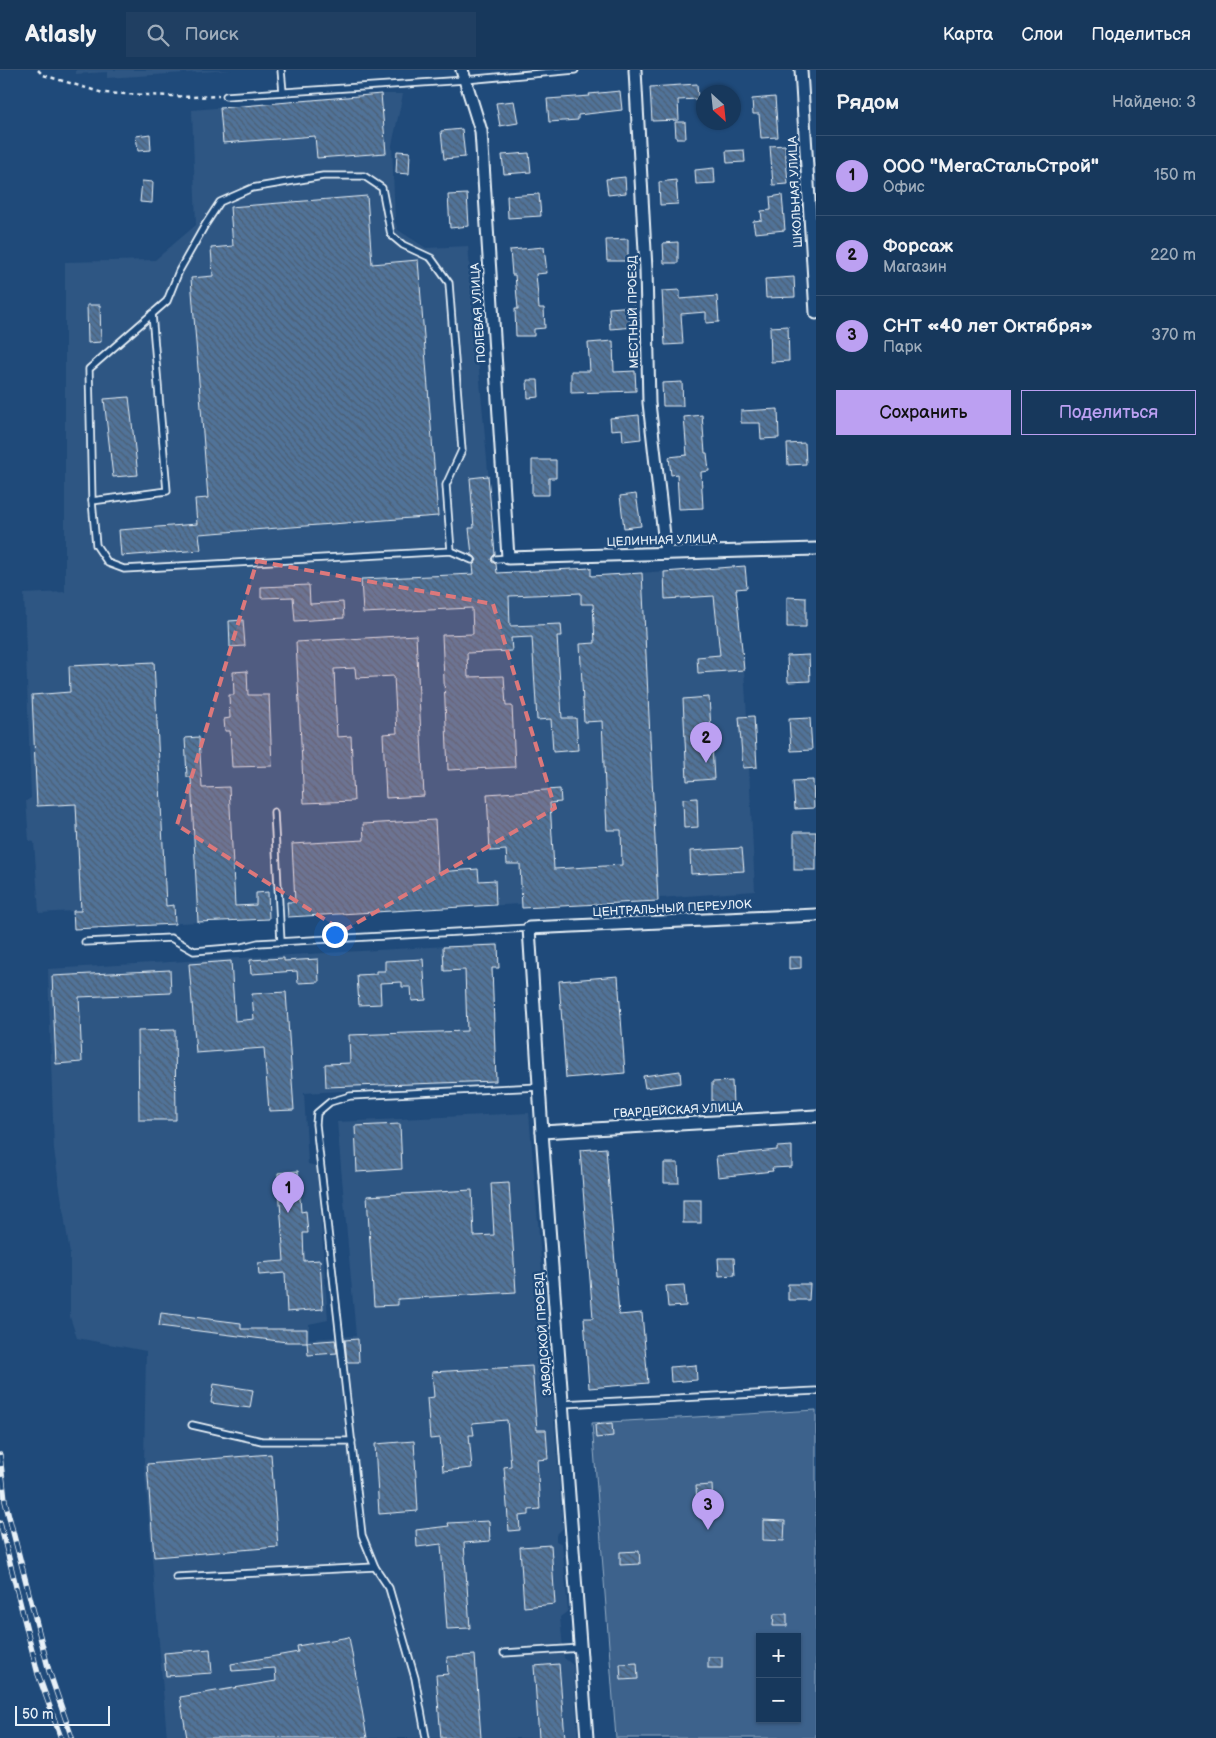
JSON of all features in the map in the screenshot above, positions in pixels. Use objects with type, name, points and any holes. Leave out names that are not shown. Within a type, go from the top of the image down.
[{"type":"street","name":"МЕСТНЫЙ ПРОЕЗД","points":[[635,70],[646,269],[649,403],[666,553]]},
{"type":"street","name":"ШКОЛЬНАЯ УЛИЦА","points":[[801,70],[813,232],[816,313]]},
{"type":"street","name":"ПОЛЕВАЯ УЛИЦА","points":[[463,75],[481,131],[508,558]]},
{"type":"street","name":"ЦЕЛИННАЯ УЛИЦА","points":[[508,558],[816,549]]},
{"type":"street","name":"ЦЕНТРАЛЬНЫЙ ПЕРЕУЛОК","points":[[529,928],[816,915]]},
{"type":"street","name":"ЗАВОДСКОЙ ПРОЕЗД","points":[[529,928],[542,1132],[587,1738]]},
{"type":"street","name":"ГВАРДЕЙСКАЯ УЛИЦА","points":[[542,1132],[816,1116]]},
{"type":"lane","points":[[281,70],[283,92]]},
{"type":"lane","points":[[226,96],[463,75],[575,70]]},
{"type":"lane","points":[[450,551],[446,485],[462,450],[449,284],[431,258],[403,245],[391,235],[382,188],[364,176],[323,176],[252,188],[220,202],[204,225],[179,271],[167,301],[89,369],[92,501],[96,545],[108,563],[124,569],[450,551],[472,560]]},
{"type":"lane","points":[[92,501],[167,491],[152,314]]},
{"type":"lane","points":[[496,559],[508,558]]},
{"type":"lane","points":[[274,812],[282,942]]},
{"type":"lane","points":[[85,942],[171,938],[194,950],[242,948],[258,943],[529,928]]},
{"type":"lane","points":[[426,1738],[414,1678],[389,1588],[375,1567],[362,1535],[317,1133],[317,1113],[330,1102],[350,1096],[539,1088]]},
{"type":"lane","points":[[562,1404],[816,1391]]},
{"type":"lane","points":[[192,1425],[262,1441],[352,1440]]},
{"type":"lane","points":[[176,1577],[375,1567]]},
{"type":"lane","points":[[504,1653],[581,1648]]},
{"type":"path","points":[[38,70],[43,75],[104,93],[193,97],[226,96]]},
{"type":"highlighted area","points":[[257,561],[493,604],[555,808],[343,931],[177,825]]},
{"type":"shaded area","points":[[76,70],[231,70],[107,78],[107,72],[76,74]]},
{"type":"shaded area","points":[[381,94],[403,94],[392,145],[395,222],[398,230],[426,248],[468,246],[497,572],[591,568],[592,576],[745,566],[747,588],[736,590],[747,716],[754,716],[757,767],[749,768],[755,891],[659,898],[658,901],[522,908],[521,904],[74,929],[73,911],[39,913],[34,842],[29,841],[26,801],[31,798],[24,594],[65,592],[65,262],[155,260],[196,225],[192,110]]},
{"type":"shaded area","points":[[499,943],[499,969],[493,970],[497,1083],[304,1093],[308,1164],[317,1166],[328,1320],[309,1324],[309,1339],[356,1336],[337,1122],[529,1113],[563,1528],[556,1535],[556,1541],[562,1544],[568,1611],[560,1617],[564,1658],[573,1665],[578,1738],[167,1738],[144,1463],[146,1351],[77,1338],[70,1317],[70,1254],[54,1150],[48,969]]},
{"type":"shaded area","points":[[816,1410],[816,1738],[616,1738],[592,1423]]},
{"type":"building","points":[[697,84],[696,99],[678,100],[679,120],[652,121],[650,87]]},
{"type":"building","points":[[620,91],[622,110],[578,115],[578,120],[549,122],[547,99],[590,96],[589,94]]},
{"type":"building","points":[[381,94],[386,153],[317,158],[315,136],[223,143],[220,108]]},
{"type":"building","points":[[775,97],[778,137],[761,138],[759,114],[753,114],[752,99]]},
{"type":"building","points":[[514,101],[518,123],[500,126],[496,103]]},
{"type":"building","points":[[675,122],[685,122],[686,138],[676,138]]},
{"type":"building","points":[[462,129],[465,157],[444,159],[441,131]]},
{"type":"building","points":[[150,134],[151,150],[138,151],[136,136]]},
{"type":"building","points":[[785,145],[788,184],[773,185],[770,146]]},
{"type":"building","points":[[744,150],[745,162],[727,163],[726,151]]},
{"type":"building","points":[[397,151],[410,152],[409,174],[396,173]]},
{"type":"building","points":[[529,153],[531,172],[504,174],[502,155]]},
{"type":"building","points":[[714,168],[715,183],[696,184],[695,170]]},
{"type":"building","points":[[625,177],[626,193],[608,195],[606,179]]},
{"type":"building","points":[[676,180],[678,204],[660,205],[659,182]]},
{"type":"building","points":[[142,181],[153,182],[152,203],[140,202]]},
{"type":"building","points":[[467,194],[469,226],[450,228],[448,195]]},
{"type":"building","points":[[539,194],[541,216],[508,218],[507,196]]},
{"type":"building","points":[[782,195],[785,230],[755,233],[753,221],[762,220],[761,211],[771,210],[770,197]]},
{"type":"building","points":[[367,196],[372,264],[418,260],[438,516],[199,534],[201,550],[121,556],[119,530],[197,524],[195,499],[208,498],[191,278],[213,276],[211,248],[233,246],[230,207]]},
{"type":"building","points":[[628,239],[628,261],[607,261],[606,240]]},
{"type":"building","points":[[678,242],[678,263],[664,263],[663,243]]},
{"type":"building","points":[[544,247],[547,273],[536,274],[539,308],[544,308],[545,328],[534,329],[534,336],[516,336],[515,309],[518,309],[515,275],[512,275],[510,250]]},
{"type":"building","points":[[794,277],[795,297],[766,298],[765,279]]},
{"type":"building","points":[[680,290],[680,299],[717,296],[719,322],[706,323],[706,312],[681,314],[683,344],[665,345],[662,291]]},
{"type":"building","points":[[87,305],[100,305],[101,342],[88,343]]},
{"type":"building","points":[[634,306],[635,327],[610,329],[609,308]]},
{"type":"building","points":[[788,326],[789,361],[771,362],[770,327]]},
{"type":"building","points":[[613,341],[614,372],[635,371],[636,391],[571,393],[571,371],[590,371],[588,343]]},
{"type":"building","points":[[527,380],[538,380],[539,397],[528,398]]},
{"type":"building","points":[[682,382],[683,406],[663,406],[662,383]]},
{"type":"building","points":[[129,397],[138,475],[113,477],[104,399]]},
{"type":"building","points":[[778,409],[779,438],[761,439],[760,423],[741,423],[741,411]]},
{"type":"building","points":[[639,415],[641,439],[623,441],[622,429],[611,430],[610,418]]},
{"type":"building","points":[[702,415],[705,453],[707,453],[709,471],[701,472],[703,508],[679,509],[677,474],[671,475],[669,457],[687,455],[684,417]]},
{"type":"building","points":[[805,443],[806,464],[788,465],[787,444]]},
{"type":"building","points":[[532,460],[556,460],[556,478],[549,478],[549,495],[532,495]]},
{"type":"building","points":[[488,476],[495,554],[491,559],[496,564],[497,573],[591,568],[591,576],[642,573],[658,901],[522,908],[520,864],[507,864],[506,850],[490,851],[487,794],[560,789],[561,802],[550,803],[554,869],[622,865],[621,830],[607,830],[602,721],[584,722],[580,644],[595,643],[593,604],[581,604],[581,593],[509,596],[510,626],[561,624],[562,636],[557,636],[562,718],[576,718],[578,750],[553,752],[551,719],[537,720],[532,637],[511,638],[512,651],[467,653],[468,677],[504,676],[506,706],[512,706],[515,767],[448,770],[442,635],[473,634],[472,608],[363,613],[361,579],[474,574],[473,565],[477,560],[472,555],[469,528],[474,528],[470,478]]},
{"type":"building","points":[[636,494],[641,526],[624,528],[620,496]]},
{"type":"building","points":[[745,566],[747,588],[736,589],[744,670],[698,673],[697,657],[720,655],[714,596],[665,599],[664,572]]},
{"type":"building","points":[[309,585],[310,604],[343,602],[344,618],[295,621],[293,597],[261,598],[261,587]]},
{"type":"building","points":[[787,597],[806,598],[806,627],[787,627]]},
{"type":"building","points":[[243,620],[245,646],[230,647],[229,621]]},
{"type":"building","points":[[416,635],[424,796],[386,798],[383,734],[397,733],[394,676],[356,678],[355,668],[334,669],[337,737],[351,736],[354,801],[304,803],[296,642]]},
{"type":"building","points":[[809,655],[810,681],[788,682],[787,656]]},
{"type":"building","points":[[154,662],[166,906],[174,905],[175,924],[74,929],[73,911],[81,911],[76,804],[37,806],[32,695],[70,692],[69,666]]},
{"type":"building","points":[[247,671],[248,695],[269,695],[272,766],[232,767],[230,731],[225,731],[224,719],[230,718],[229,695],[234,695],[233,672]]},
{"type":"building","points":[[709,697],[714,779],[687,781],[683,699]]},
{"type":"building","points":[[754,716],[757,767],[743,768],[739,717]]},
{"type":"building","points":[[810,718],[812,750],[791,751],[789,719]]},
{"type":"building","points":[[199,737],[202,788],[229,787],[235,906],[256,905],[256,893],[268,892],[269,919],[198,922],[191,777],[187,777],[185,738]]},
{"type":"building","points":[[813,780],[814,808],[795,809],[793,781]]},
{"type":"building","points":[[697,798],[698,827],[684,828],[683,799]]},
{"type":"building","points":[[435,820],[438,872],[478,869],[479,881],[495,880],[496,905],[288,917],[287,902],[295,902],[292,844],[364,840],[363,824]]},
{"type":"building","points":[[794,832],[816,832],[816,870],[794,870]]},
{"type":"building","points":[[742,848],[744,871],[691,874],[690,851]]},
{"type":"building","points":[[498,945],[499,968],[492,968],[496,1081],[326,1087],[325,1064],[350,1063],[349,1035],[467,1031],[465,970],[444,971],[443,947]]},
{"type":"building","points":[[789,957],[801,957],[801,968],[789,969]]},
{"type":"building","points":[[284,958],[284,961],[318,959],[319,982],[298,983],[297,971],[251,974],[250,960]]},
{"type":"building","points":[[423,959],[426,1000],[412,1001],[411,987],[402,987],[402,982],[380,983],[381,1004],[359,1005],[357,975],[376,974],[376,971],[385,971],[385,961]]},
{"type":"building","points":[[231,961],[235,1021],[254,1019],[252,994],[286,992],[294,1110],[269,1111],[264,1048],[196,1053],[189,964]]},
{"type":"building","points":[[170,970],[171,993],[79,997],[82,1062],[56,1064],[52,976]]},
{"type":"building","points":[[618,976],[625,1073],[566,1078],[559,981]]},
{"type":"building","points":[[175,1030],[176,1120],[139,1120],[138,1031]]},
{"type":"building","points":[[680,1071],[681,1083],[645,1088],[643,1076]]},
{"type":"building","points":[[732,1081],[733,1105],[712,1106],[712,1082]]},
{"type":"building","points":[[400,1124],[402,1169],[357,1172],[355,1126]]},
{"type":"building","points":[[792,1146],[792,1167],[772,1168],[773,1171],[718,1177],[716,1156],[777,1150],[777,1147]]},
{"type":"building","points":[[606,1148],[619,1315],[642,1313],[648,1383],[589,1388],[584,1318],[593,1318],[580,1150]]},
{"type":"building","points":[[664,1163],[678,1163],[679,1183],[664,1183]]},
{"type":"building","points":[[298,1171],[301,1212],[306,1211],[308,1233],[303,1233],[304,1261],[320,1260],[323,1309],[287,1312],[285,1273],[259,1275],[258,1263],[284,1261],[278,1173]]},
{"type":"building","points":[[509,1183],[516,1292],[398,1299],[398,1305],[374,1306],[367,1196],[472,1190],[474,1236],[494,1235],[491,1184]]},
{"type":"building","points":[[683,1200],[701,1200],[701,1223],[683,1223]]},
{"type":"building","points":[[718,1258],[734,1258],[735,1275],[719,1276]]},
{"type":"building","points":[[788,1284],[810,1284],[809,1300],[788,1300]]},
{"type":"building","points":[[684,1285],[686,1306],[668,1307],[666,1286]]},
{"type":"building","points":[[161,1313],[241,1323],[241,1329],[307,1329],[307,1342],[287,1342],[159,1326]]},
{"type":"building","points":[[358,1339],[359,1362],[347,1362],[345,1340]]},
{"type":"building","points":[[335,1340],[337,1353],[308,1355],[307,1342]]},
{"type":"building","points":[[696,1365],[697,1380],[671,1382],[670,1367]]},
{"type":"building","points":[[532,1366],[537,1430],[546,1430],[548,1459],[537,1460],[540,1509],[529,1510],[529,1515],[519,1516],[520,1530],[509,1531],[504,1467],[511,1466],[507,1420],[472,1423],[474,1435],[469,1435],[472,1468],[443,1471],[440,1438],[430,1439],[427,1398],[434,1397],[432,1372]]},
{"type":"building","points":[[214,1384],[253,1390],[250,1408],[211,1403]]},
{"type":"building","points":[[612,1423],[613,1436],[596,1438],[595,1425]]},
{"type":"building","points":[[414,1441],[418,1511],[379,1514],[375,1444]]},
{"type":"building","points":[[271,1454],[278,1547],[154,1557],[147,1464]]},
{"type":"building","points":[[712,1485],[715,1519],[703,1519],[703,1501],[697,1502],[696,1486]]},
{"type":"building","points":[[763,1520],[785,1521],[784,1541],[763,1540]]},
{"type":"building","points":[[489,1521],[490,1541],[464,1543],[470,1628],[447,1629],[441,1544],[417,1547],[416,1530],[449,1526],[448,1523]]},
{"type":"building","points":[[551,1545],[555,1604],[524,1607],[520,1547]]},
{"type":"building","points":[[639,1551],[640,1564],[620,1565],[620,1552]]},
{"type":"building","points":[[774,1614],[787,1614],[787,1626],[773,1626]]},
{"type":"building","points":[[349,1637],[367,1738],[187,1738],[180,1697],[276,1681],[275,1668],[232,1671],[231,1664],[298,1652],[297,1646]]},
{"type":"building","points":[[210,1649],[212,1673],[166,1676],[164,1653]]},
{"type":"building","points":[[475,1655],[481,1738],[441,1738],[436,1675],[448,1674],[447,1657]]},
{"type":"building","points":[[708,1657],[722,1657],[722,1668],[708,1668]]},
{"type":"building","points":[[637,1663],[638,1679],[621,1680],[620,1664]]},
{"type":"building","points":[[559,1664],[565,1738],[539,1738],[534,1666]]},
{"type":"railway","points":[[0,1455],[5,1501],[49,1671],[72,1738]]},
{"type":"railway","points":[[0,1523],[38,1674],[61,1738]]},
{"type":"place","name":"Форсаж","points":[[706,763]]},
{"type":"place","name":"ООО \"МегаСтальСтрой\"","points":[[288,1213]]},
{"type":"place","name":"СНТ «40 лет Октября»","points":[[708,1530]]}]
